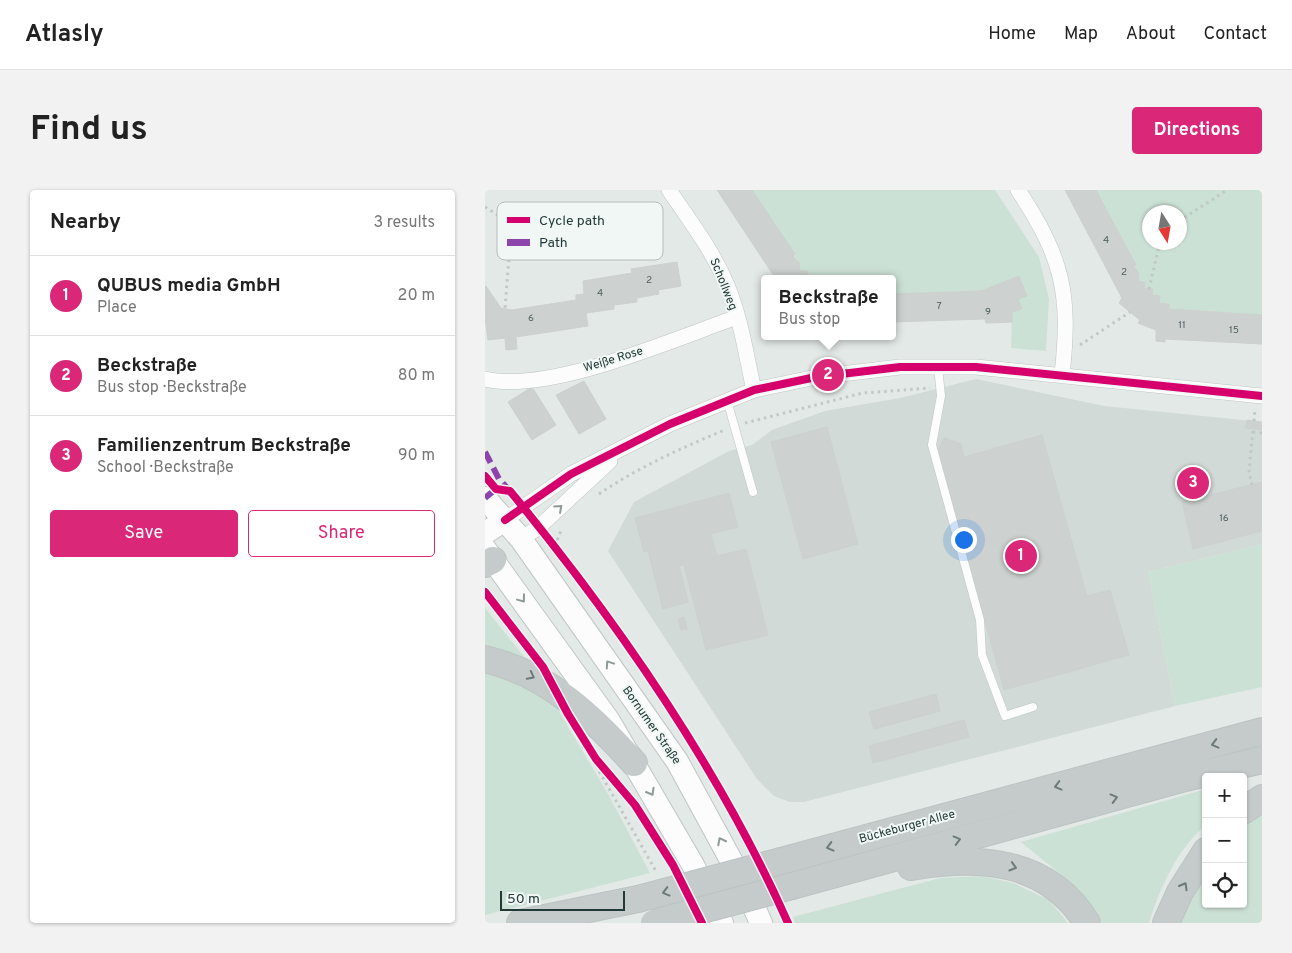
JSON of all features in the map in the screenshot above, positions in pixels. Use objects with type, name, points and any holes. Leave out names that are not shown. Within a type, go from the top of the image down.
[{"type":"highway","points":[[485,659],[502,663],[528,674],[556,690],[601,725],[634,762]]},
{"type":"highway","name":"Bückeburger Allee","points":[[551,923],[1262,731]]},
{"type":"highway","points":[[653,923],[1185,778],[1262,760]]},
{"type":"highway","points":[[1247,808],[1262,798]]},
{"type":"highway","points":[[1166,923],[1180,892],[1202,857]]},
{"type":"highway","points":[[792,886],[848,880],[937,862],[985,861],[1014,866],[1045,881],[1066,896],[1087,923]]},
{"type":"highway","points":[[520,923],[638,899]]},
{"type":"main road","name":"Bornumer Straße","points":[[485,498],[521,539],[677,761],[744,884],[761,923]]},
{"type":"main road","points":[[485,533],[505,520]]},
{"type":"main road","points":[[521,539],[487,558],[573,668],[634,762],[709,895],[722,923]]},
{"type":"street","name":"Schollweg","points":[[669,190],[711,251],[727,286],[737,317],[754,390]]},
{"type":"street","points":[[1018,190],[1039,222],[1061,276],[1066,331],[1062,375]]},
{"type":"street","name":"Weiße Rose","points":[[485,378],[499,382],[529,381],[566,373],[606,363],[737,317]]},
{"type":"street","points":[[505,520],[571,474],[621,451],[670,424],[754,390],[822,376],[877,369],[938,366],[1062,375],[1262,396]]},
{"type":"street","points":[[521,539],[539,527],[621,451]]},
{"type":"lane","points":[[938,366],[941,396],[932,445],[979,620],[982,655],[1005,716],[1033,707]]},
{"type":"lane","points":[[727,400],[753,492]]},
{"type":"path","points":[[1187,216],[1227,190]]},
{"type":"path","points":[[485,207],[497,215]]},
{"type":"path","points":[[1149,289],[1158,250]]},
{"type":"path","points":[[505,308],[509,260]]},
{"type":"path","points":[[1064,356],[1130,312]]},
{"type":"path","points":[[1252,484],[1249,472],[1253,431],[1262,433]]},
{"type":"path","points":[[596,759],[613,779]]},
{"type":"path","points":[[596,759],[599,771],[657,875]]},
{"type":"shaded area","points":[[976,379],[1104,406],[1262,422],[1262,544],[1148,572],[1175,706],[804,802],[790,802],[774,796],[757,779],[608,551],[634,502],[729,451],[752,445],[772,430],[825,411],[900,398]]},
{"type":"green space","points":[[752,190],[995,190],[1039,257],[1049,299],[1046,351],[1011,348],[1012,312],[1022,309],[1018,299],[1027,295],[1019,276],[981,291],[896,294],[896,275],[808,275],[807,271],[800,271],[799,263]]},
{"type":"green space","points":[[1096,190],[1262,190],[1262,315],[1169,309],[1169,304],[1159,303],[1160,296],[1152,295],[1144,288],[1145,282],[1138,281],[1139,274]]},
{"type":"green space","points":[[1262,544],[1262,687],[1175,706],[1148,572]]},
{"type":"green space","points":[[485,608],[533,668],[485,650]]},
{"type":"green space","points":[[485,672],[516,683],[553,701],[608,794],[650,873],[485,915]]},
{"type":"green space","points":[[1202,790],[1202,829],[1178,857],[1158,896],[1149,923],[1102,923],[1095,910],[1077,889],[1021,842]]},
{"type":"green space","points":[[1262,809],[1262,923],[1178,923],[1202,876],[1202,908],[1247,908],[1247,821]]},
{"type":"green space","points":[[982,876],[1013,883],[1049,900],[1068,923],[795,923],[793,917],[940,878]]},
{"type":"building","points":[[717,190],[752,190],[795,254],[793,256],[799,263],[800,271],[807,271],[808,275],[773,275]]},
{"type":"building","points":[[1065,190],[1096,190],[1136,265],[1134,266],[1139,274],[1138,281],[1145,282],[1144,288],[1153,289],[1152,295],[1160,296],[1159,303],[1169,304],[1169,309],[1262,315],[1262,344],[1165,339],[1165,342],[1156,341],[1156,330],[1138,323],[1140,320],[1119,303],[1122,298]]},
{"type":"building","points":[[677,262],[681,286],[658,290],[659,294],[637,298],[637,302],[614,305],[614,309],[586,313],[588,326],[516,337],[517,349],[506,350],[505,338],[488,340],[485,318],[501,308],[512,310],[576,300],[576,295],[584,294],[583,281],[632,273],[631,269]]},
{"type":"building","points":[[1019,276],[1027,296],[1018,299],[1022,309],[1012,312],[1012,322],[986,323],[985,319],[896,322],[896,294],[981,291]]},
{"type":"building","points":[[485,287],[501,308],[485,318]]},
{"type":"building","points":[[584,381],[606,419],[579,434],[556,395]]},
{"type":"building","points":[[532,387],[556,425],[532,440],[508,402]]},
{"type":"building","points":[[1247,420],[1262,422],[1262,430],[1246,428]]},
{"type":"building","points":[[827,427],[858,544],[803,559],[771,442]]},
{"type":"building","points":[[1042,435],[1087,596],[1110,590],[1129,655],[1004,690],[938,450],[944,438],[961,444],[964,457]]},
{"type":"building","points":[[1262,482],[1262,531],[1193,549],[1182,502]]},
{"type":"building","points":[[729,493],[738,527],[711,534],[717,556],[746,549],[768,635],[706,650],[684,565],[679,566],[688,602],[663,609],[648,551],[644,552],[635,518]]},
{"type":"building","points":[[684,617],[687,629],[681,630],[678,619]]},
{"type":"building","points":[[936,694],[940,711],[874,729],[869,712]]},
{"type":"building","points":[[964,720],[969,737],[873,763],[869,746]]},
{"type":"marked path","points":[[485,452],[499,479],[509,490]]},
{"type":"marked path","points":[[485,498],[496,489]]},
{"type":"cycle path","points":[[505,520],[571,474],[670,424],[754,390],[816,377],[900,367],[976,367],[1262,396]]},
{"type":"cycle path","points":[[485,476],[496,489],[510,491],[550,540],[627,644],[698,753],[731,809],[788,923]]},
{"type":"cycle path","points":[[485,592],[543,667],[568,714],[596,759],[635,805],[673,865],[702,923]]},
{"type":"place","name":"Beckstraße","points":[[828,375]]},
{"type":"place","name":"Familienzentrum Beckstraße","points":[[1193,483]]},
{"type":"place","name":"QUBUS media GmbH","points":[[1021,556]]}]
